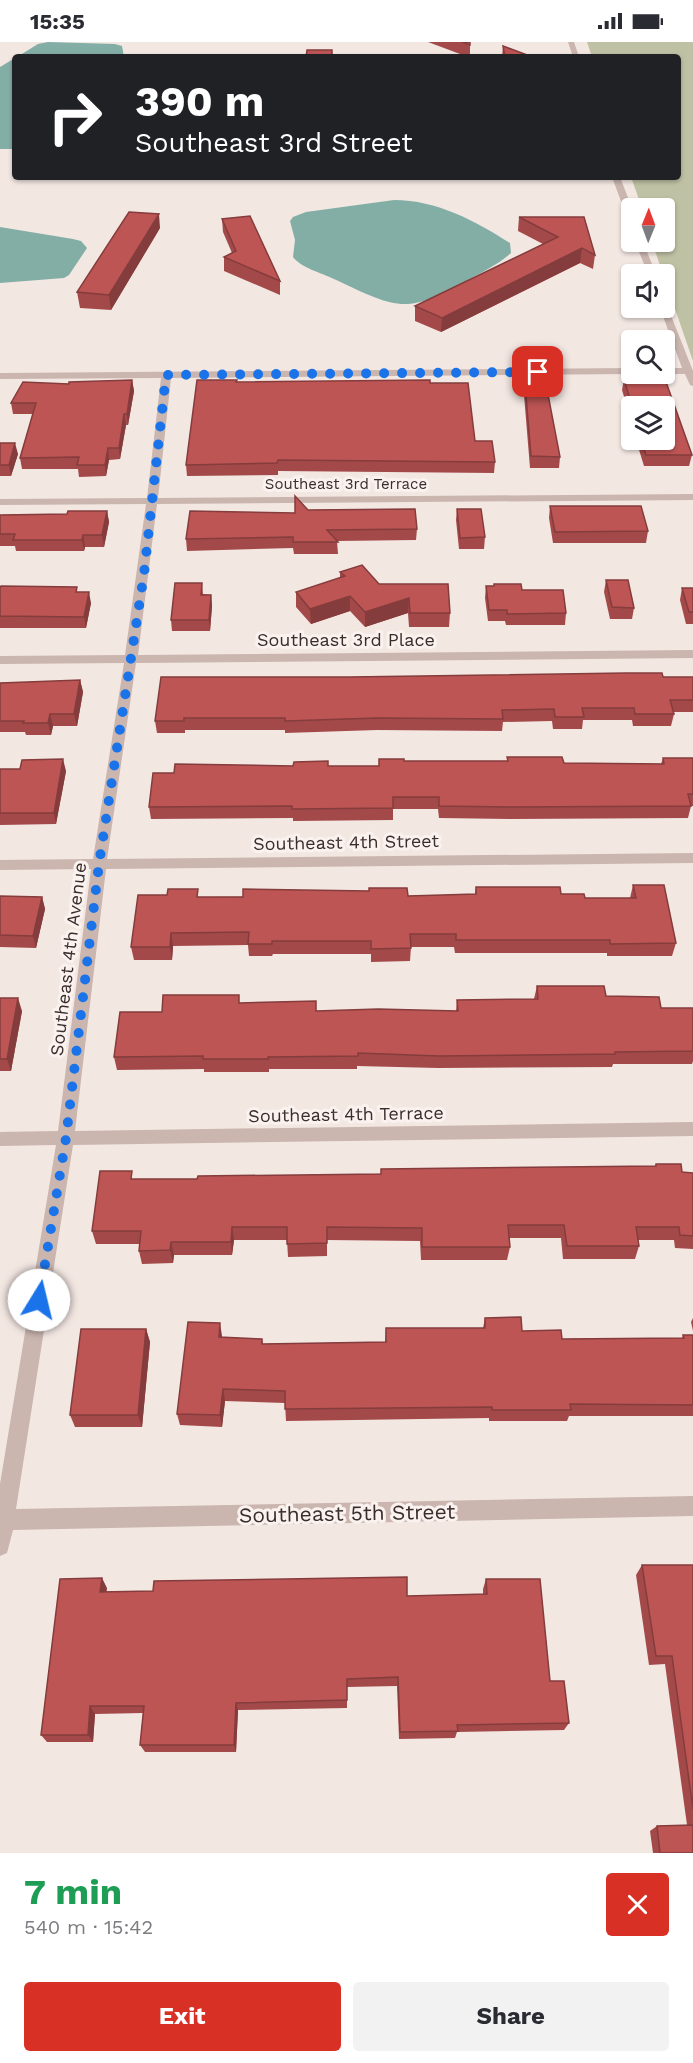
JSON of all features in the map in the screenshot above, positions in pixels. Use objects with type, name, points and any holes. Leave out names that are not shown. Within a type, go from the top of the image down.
[{"type":"street","points":[[617,180],[624,198]]},
{"type":"street","points":[[668,318],[693,383]]},
{"type":"street","points":[[0,376],[621,371]]},
{"type":"street","points":[[675,371],[688,371]]},
{"type":"street","name":"Southeast 4th Avenue","points":[[0,1546],[2,1520],[66,1138],[99,864],[153,501],[166,375]]},
{"type":"street","name":"Southeast 3rd Terrace","points":[[0,502],[693,497]]},
{"type":"street","name":"Southeast 3rd Place","points":[[0,660],[693,654]]},
{"type":"street","name":"Southeast 4th Street","points":[[0,865],[693,858]]},
{"type":"street","name":"Southeast 4th Terrace","points":[[0,1139],[693,1129]]},
{"type":"street","name":"Southeast 5th Street","points":[[2,1520],[693,1506]]},
{"type":"green space","points":[[587,42],[693,42],[693,361],[675,309],[675,264],[660,264],[655,252],[675,252],[675,198],[638,198],[632,180],[681,180],[681,54],[591,54]]},
{"type":"water","points":[[48,42],[115,44],[122,46],[123,54],[22,54],[38,44]]},
{"type":"water","points":[[12,60],[12,149],[0,149],[0,67]]},
{"type":"water","points":[[394,200],[425,204],[455,213],[510,243],[511,253],[490,268],[430,299],[401,304],[372,296],[306,267],[293,257],[295,240],[290,221],[293,217],[306,212]]},
{"type":"water","points":[[0,227],[73,239],[81,241],[87,248],[69,275],[64,278],[0,283]]},
{"type":"building","points":[[503,46],[525,54],[504,54]]},
{"type":"building","points":[[307,50],[332,50],[332,54],[306,54]]},
{"type":"building","points":[[129,212],[159,214],[109,295],[77,292]]},
{"type":"building","points":[[250,216],[280,281],[224,257],[236,251],[222,219]]},
{"type":"building","points":[[519,217],[584,217],[595,255],[582,248],[442,318],[415,306],[558,237]]},
{"type":"building","points":[[132,380],[119,448],[108,448],[105,465],[77,465],[79,457],[20,458],[36,403],[11,403],[23,382],[69,384],[69,382]]},
{"type":"building","points":[[197,380],[237,380],[236,382],[430,380],[430,383],[468,383],[475,441],[492,441],[495,462],[278,460],[277,463],[186,465]]},
{"type":"building","points":[[525,384],[546,384],[560,457],[531,456]]},
{"type":"building","points":[[625,384],[667,384],[671,396],[629,396]]},
{"type":"building","points":[[675,407],[692,455],[646,455],[644,450],[675,450]]},
{"type":"building","points":[[0,443],[15,443],[9,465],[0,465]]},
{"type":"building","points":[[295,496],[308,510],[415,509],[417,529],[327,530],[338,542],[293,542],[293,537],[186,539],[190,511],[295,513]]},
{"type":"building","points":[[550,506],[641,506],[648,531],[555,532]]},
{"type":"building","points":[[457,509],[481,509],[485,537],[460,538]]},
{"type":"building","points":[[68,511],[107,511],[102,535],[83,535],[82,540],[13,540],[15,534],[0,534],[0,515],[67,514]]},
{"type":"building","points":[[362,565],[379,584],[448,584],[450,613],[410,613],[409,598],[365,612],[350,596],[310,609],[296,592],[345,576],[340,572]]},
{"type":"building","points":[[606,580],[628,580],[634,608],[612,607]]},
{"type":"building","points":[[175,583],[202,583],[201,595],[211,595],[209,620],[171,620]]},
{"type":"building","points":[[494,584],[521,584],[522,590],[563,590],[566,613],[507,614],[507,610],[489,610],[486,586],[494,586]]},
{"type":"building","points":[[1,586],[77,587],[76,592],[89,592],[84,617],[0,616]]},
{"type":"building","points":[[682,588],[693,588],[693,612],[689,612]]},
{"type":"building","points":[[662,673],[663,677],[693,677],[693,700],[670,700],[674,714],[635,714],[634,708],[582,708],[584,717],[555,717],[554,709],[502,710],[503,719],[377,718],[285,721],[285,718],[184,718],[184,721],[155,721],[161,677]]},
{"type":"building","points":[[80,680],[74,714],[50,714],[48,723],[0,721],[0,683]]},
{"type":"building","points":[[507,757],[562,757],[564,763],[664,764],[663,758],[693,758],[693,794],[688,794],[691,806],[439,806],[439,797],[393,797],[393,808],[149,807],[153,773],[174,773],[175,764],[293,766],[294,762],[328,761],[328,766],[379,766],[379,759],[508,761]]},
{"type":"building","points":[[63,759],[54,813],[0,813],[0,769],[20,769],[22,760]]},
{"type":"building","points":[[633,885],[664,885],[676,943],[610,944],[610,940],[456,940],[456,934],[410,934],[411,948],[371,949],[371,941],[272,941],[272,944],[248,944],[249,932],[171,933],[170,947],[131,947],[138,895],[167,895],[168,889],[198,889],[197,897],[243,897],[243,889],[369,891],[369,888],[407,888],[408,896],[476,894],[476,887],[560,887],[561,894],[584,894],[585,898],[636,898]]},
{"type":"building","points":[[0,896],[42,897],[33,936],[0,935]]},
{"type":"building","points":[[537,986],[604,986],[606,996],[659,997],[661,1008],[693,1008],[693,1051],[439,1056],[358,1053],[358,1056],[268,1057],[268,1059],[203,1059],[203,1056],[114,1057],[120,1012],[162,1012],[163,995],[239,995],[239,1003],[316,1001],[316,1011],[378,1009],[458,1011],[457,1000],[538,999]]},
{"type":"building","points":[[0,998],[18,998],[7,1059],[0,1059]]},
{"type":"building","points":[[656,1164],[681,1164],[682,1172],[693,1173],[693,1236],[680,1235],[679,1227],[636,1227],[639,1246],[567,1246],[564,1225],[508,1225],[510,1247],[422,1247],[422,1228],[327,1227],[327,1243],[287,1244],[287,1227],[232,1227],[231,1242],[171,1242],[170,1250],[139,1251],[141,1231],[92,1231],[100,1171],[132,1171],[131,1179],[197,1179],[198,1176],[381,1174],[381,1169],[656,1166]]},
{"type":"building","points":[[521,1317],[522,1331],[561,1330],[562,1339],[684,1338],[683,1335],[693,1335],[693,1405],[570,1404],[571,1410],[492,1410],[492,1407],[285,1409],[285,1391],[223,1389],[220,1415],[177,1414],[188,1322],[220,1323],[219,1337],[262,1339],[262,1344],[386,1342],[386,1328],[485,1328],[485,1318]]},
{"type":"building","points":[[81,1329],[146,1329],[138,1415],[70,1415]]},
{"type":"building","points":[[642,1565],[693,1565],[693,1809],[672,1656],[656,1656]]},
{"type":"building","points":[[407,1577],[407,1596],[487,1594],[486,1579],[540,1579],[550,1681],[564,1681],[569,1723],[457,1725],[458,1731],[400,1732],[398,1677],[347,1679],[347,1700],[236,1703],[234,1745],[140,1745],[144,1706],[90,1706],[88,1735],[41,1735],[60,1579],[102,1578],[100,1592],[153,1591],[154,1581]]},
{"type":"building","points":[[693,1825],[693,1853],[660,1853],[657,1826]]},
{"type":"route","points":[[39,1300],[66,1138],[99,864],[144,574],[166,375],[538,372]]}]
